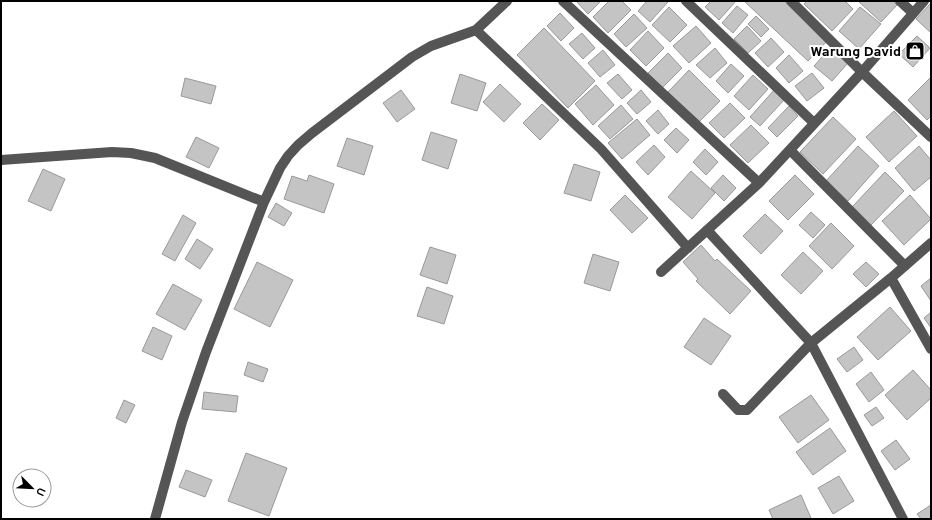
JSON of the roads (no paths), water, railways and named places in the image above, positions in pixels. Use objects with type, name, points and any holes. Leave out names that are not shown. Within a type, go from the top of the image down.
[{"type":"street","points":[[155,519],[182,422],[206,352],[264,202],[280,168],[288,156],[307,137],[412,57],[431,46],[476,30],[507,1]]},
{"type":"street","points":[[563,1],[759,183]]},
{"type":"street","points":[[686,1],[814,123]]},
{"type":"street","points":[[791,1],[862,72],[931,137]]},
{"type":"street","points":[[900,1],[913,13]]},
{"type":"street","points":[[661,272],[759,183],[862,72],[924,1]]},
{"type":"street","points":[[476,30],[601,149],[688,248]]},
{"type":"street","points":[[790,150],[905,266]]},
{"type":"street","points":[[1,160],[112,152],[145,155],[264,202]]},
{"type":"street","points":[[707,230],[811,343],[903,519]]},
{"type":"street","points":[[723,394],[738,410],[747,410],[811,343],[891,278],[931,243]]},
{"type":"street","points":[[891,278],[931,349]]},
{"type":"place","name":"Warung David","points":[[915,51]]}]
